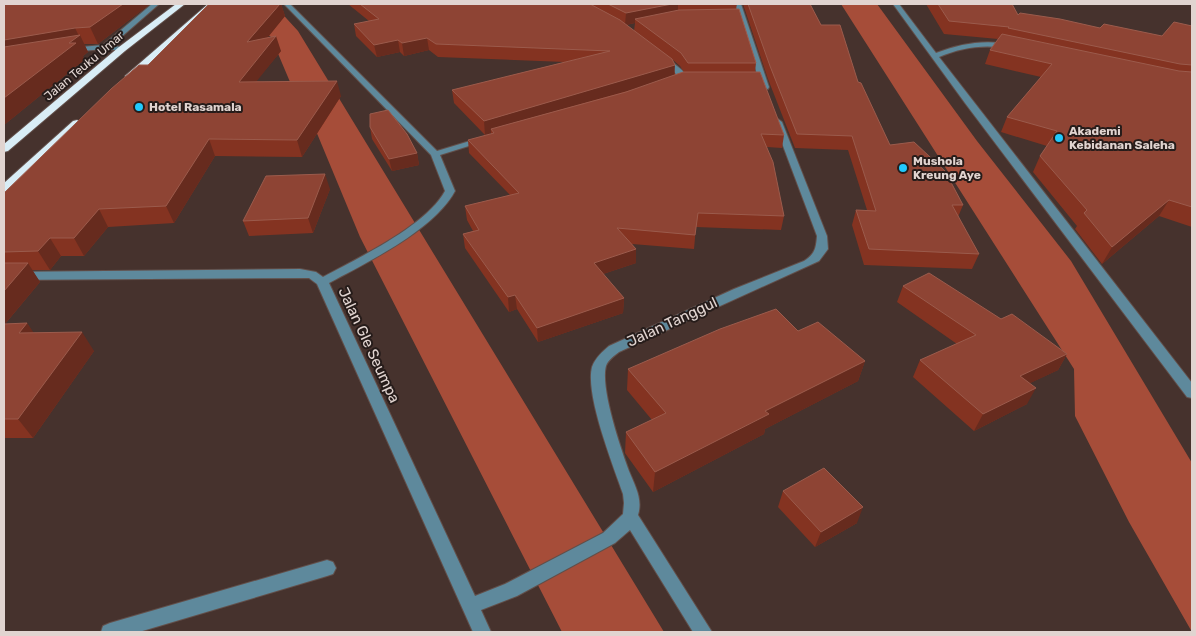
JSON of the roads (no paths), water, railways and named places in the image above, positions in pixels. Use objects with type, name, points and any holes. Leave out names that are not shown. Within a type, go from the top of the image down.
[{"type":"highway","name":"Jalan Teuku Umar","points":[[4,149],[122,49],[181,4]]},
{"type":"highway","points":[[122,84],[212,4]]},
{"type":"highway","points":[[4,189],[85,117]]},
{"type":"street","points":[[105,47],[156,4]]},
{"type":"street","points":[[288,4],[435,154],[450,191],[446,201],[430,217],[322,282]]},
{"type":"street","name":"Jalan Tanggul","points":[[630,516],[632,500],[617,455],[599,382],[598,368],[601,363],[614,350],[738,292],[808,263],[815,259],[822,249],[822,236],[770,103],[757,80],[737,17],[738,4]]},
{"type":"street","points":[[896,4],[974,109],[1192,393]]},
{"type":"street","points":[[935,56],[953,49],[982,42],[1021,49]]},
{"type":"street","points":[[65,51],[105,47],[122,49]]},
{"type":"street","points":[[654,52],[678,71],[685,80],[664,86]]},
{"type":"street","points":[[435,154],[491,138]]},
{"type":"street","name":"Jalan Gle Seumpa","points":[[4,276],[300,273],[312,275],[322,282],[482,632]]},
{"type":"street","points":[[470,606],[511,590],[609,538],[619,532],[630,516],[703,632]]},
{"type":"street","points":[[110,632],[327,568]]},
{"type":"place","name":"Hotel Rasamala","points":[[139,107]]},
{"type":"place","name":"Akademi Kebidanan Saleha","points":[[1059,138]]},
{"type":"place","name":"Mushola Kreung Aye","points":[[903,168]]}]
